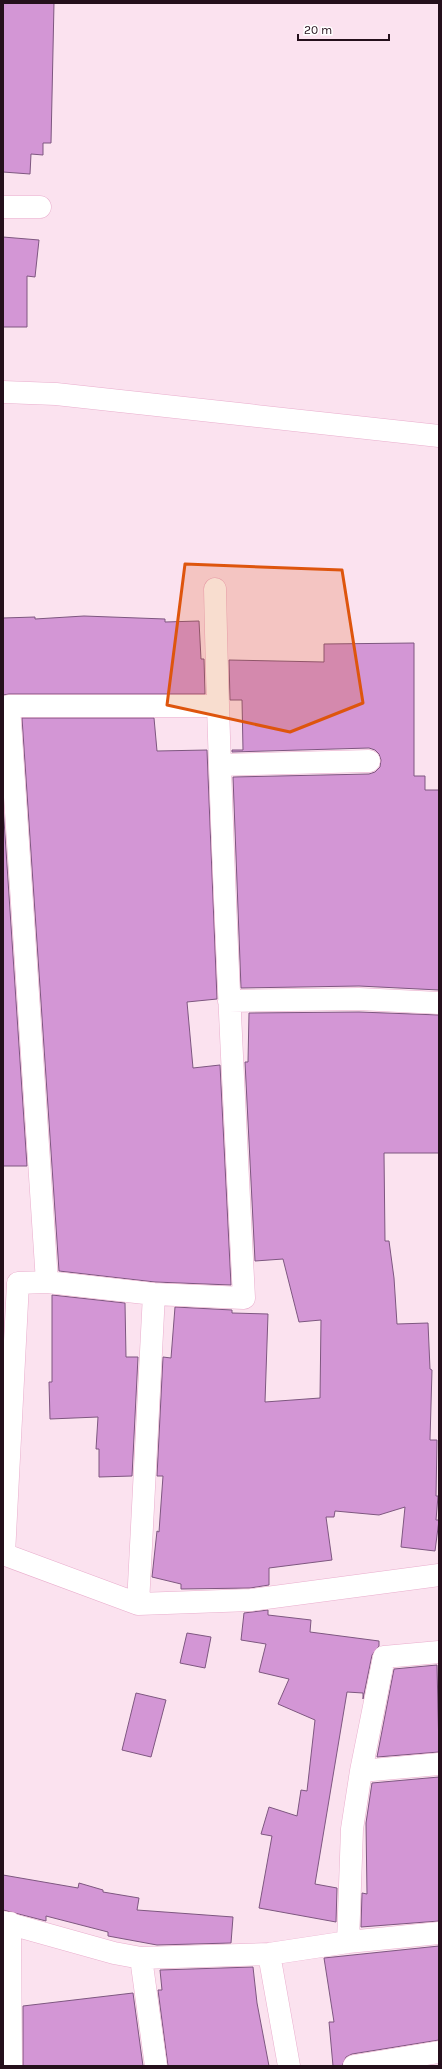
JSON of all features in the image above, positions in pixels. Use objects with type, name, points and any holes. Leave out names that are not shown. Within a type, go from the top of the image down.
[{"type":"street","points":[[3,208],[40,207]]},
{"type":"street","points":[[3,392],[56,394],[439,436]]},
{"type":"street","points":[[215,589],[217,706],[229,1001],[244,1298],[154,1294],[47,1282],[18,1283],[3,1554],[138,1604],[251,1600],[439,1575]]},
{"type":"street","points":[[47,1282],[9,706],[217,706]]},
{"type":"street","points":[[220,765],[369,760]]},
{"type":"street","points":[[229,1001],[359,999],[439,1003]]},
{"type":"street","points":[[138,1604],[154,1294]]},
{"type":"street","points":[[348,1942],[352,1829],[361,1772],[384,1657],[439,1652]]},
{"type":"street","points":[[361,1772],[439,1764]]},
{"type":"street","points":[[11,2066],[6,1923],[114,1953],[140,1958],[269,1954],[348,1942],[439,1933]]},
{"type":"street","points":[[269,1954],[289,2066]]},
{"type":"street","points":[[140,1958],[156,2066]]},
{"type":"street","points":[[354,2066],[439,2052]]},
{"type":"highlighted area","points":[[185,564],[342,570],[363,703],[290,732],[167,705]]},
{"type":"building","points":[[3,3],[54,3],[51,143],[43,143],[43,155],[31,154],[30,174],[3,172]]},
{"type":"building","points":[[3,237],[39,240],[35,277],[27,276],[27,327],[3,327]]},
{"type":"building","points":[[84,616],[165,619],[165,622],[199,621],[201,659],[204,659],[205,694],[3,695],[3,618],[35,617],[35,619]]},
{"type":"building","points":[[414,643],[414,776],[425,776],[425,790],[439,790],[439,990],[359,986],[241,988],[233,777],[369,774],[375,772],[380,767],[381,760],[379,754],[375,750],[369,748],[232,752],[232,750],[243,750],[242,700],[230,700],[229,660],[324,662],[324,644]]},
{"type":"building","points":[[22,718],[154,718],[157,751],[207,750],[217,999],[187,1002],[193,1068],[220,1065],[231,1285],[155,1282],[59,1271]]},
{"type":"building","points":[[3,805],[27,1166],[3,1166]]},
{"type":"building","points":[[359,1012],[439,1015],[439,1153],[384,1153],[385,1241],[389,1241],[394,1278],[397,1324],[428,1323],[430,1369],[432,1370],[430,1440],[437,1440],[436,1496],[438,1496],[436,1520],[439,1520],[435,1551],[401,1547],[405,1507],[379,1515],[335,1511],[334,1517],[326,1517],[332,1560],[269,1568],[269,1585],[250,1588],[181,1589],[181,1584],[152,1577],[157,1531],[159,1532],[163,1476],[157,1476],[163,1357],[171,1358],[175,1307],[232,1310],[232,1313],[268,1314],[265,1402],[320,1398],[321,1320],[299,1322],[283,1259],[255,1261],[245,1062],[248,1062],[249,1013]]},
{"type":"building","points":[[52,1295],[125,1303],[126,1357],[138,1357],[132,1476],[99,1477],[99,1449],[96,1449],[98,1417],[50,1419],[49,1382],[52,1382]]},
{"type":"building","points":[[268,1610],[268,1615],[311,1620],[310,1632],[379,1641],[379,1646],[372,1655],[363,1699],[363,1693],[347,1692],[315,1884],[337,1888],[336,1922],[259,1908],[272,1836],[261,1834],[269,1807],[297,1816],[301,1790],[307,1791],[315,1720],[278,1704],[289,1679],[259,1672],[266,1644],[241,1640],[244,1613]]},
{"type":"building","points":[[187,1633],[211,1637],[205,1668],[180,1663]]},
{"type":"building","points":[[437,1665],[439,1752],[377,1757],[394,1669]]},
{"type":"building","points":[[136,1693],[166,1700],[151,1757],[122,1750]]},
{"type":"building","points":[[439,1777],[439,1921],[361,1927],[362,1893],[367,1894],[366,1823],[372,1783]]},
{"type":"building","points":[[3,1875],[78,1888],[79,1883],[103,1890],[103,1892],[139,1898],[137,1910],[233,1917],[231,1943],[157,1945],[108,1936],[108,1932],[46,1916],[46,1921],[3,1910]]},
{"type":"building","points":[[439,1946],[439,2040],[352,2054],[346,2057],[342,2066],[333,2066],[329,2022],[334,2022],[324,1958]]},
{"type":"building","points":[[253,1967],[257,2003],[269,2066],[168,2066],[158,1990],[162,1990],[160,1970]]},
{"type":"building","points":[[133,1993],[143,2066],[23,2066],[23,2006]]}]
